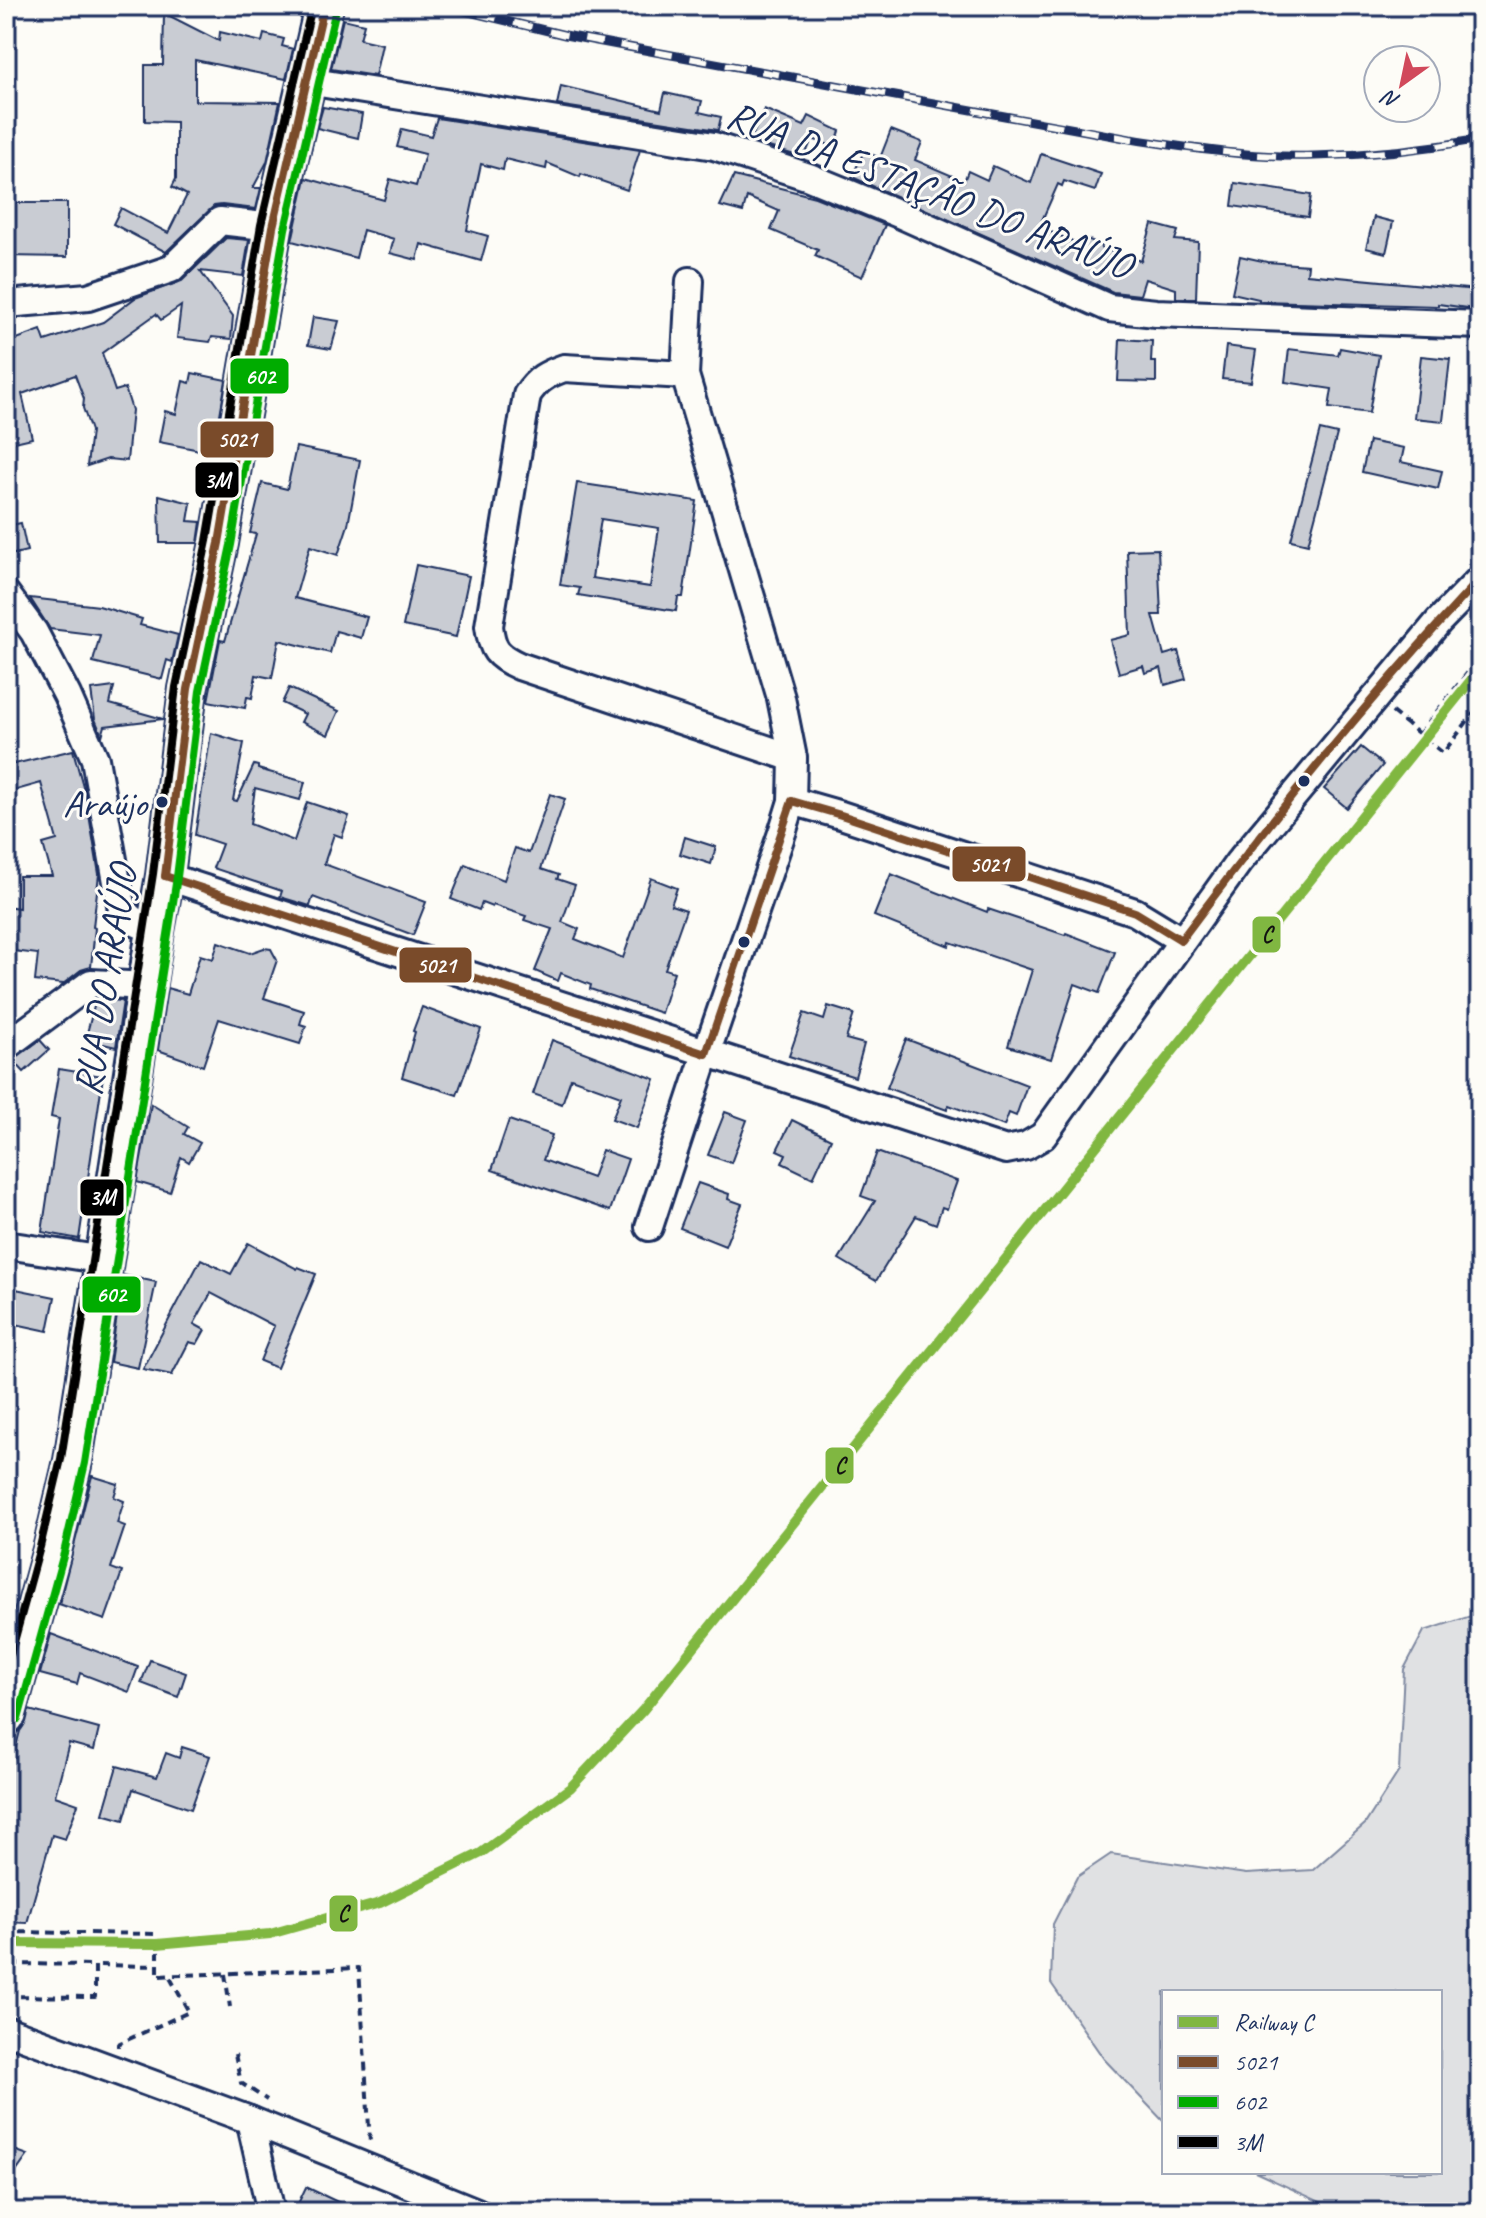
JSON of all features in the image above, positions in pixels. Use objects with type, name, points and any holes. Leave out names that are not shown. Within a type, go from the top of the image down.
[{"type":"main road","name":"RUA DO ARAÚJO","points":[[6,1716],[73,1461],[165,876],[188,689],[219,543],[273,227],[324,6]]},
{"type":"street","name":"RUA DA ESTAÇÃO DO ARAÚJO","points":[[307,81],[714,146],[809,177],[1109,308],[1156,313],[1480,325]]},
{"type":"street","points":[[6,304],[88,297],[171,269],[220,221],[273,227]]},
{"type":"street","points":[[649,1227],[792,801],[793,758],[781,698],[685,375],[690,281]]},
{"type":"street","points":[[685,375],[564,368],[536,381],[527,395],[489,626],[491,642],[501,657],[519,666],[793,758]]},
{"type":"street","points":[[165,876],[1006,1150],[1026,1146],[1043,1136],[1238,863],[1439,621],[1480,579]]},
{"type":"street","points":[[6,594],[34,632],[67,695],[95,759],[122,910],[135,922],[155,931]]},
{"type":"street","points":[[792,801],[1135,912],[1181,940]]},
{"type":"street","points":[[6,1046],[91,983],[146,986]]},
{"type":"street","points":[[6,1245],[105,1260]]},
{"type":"street","points":[[6,2030],[276,2130],[477,2212]]},
{"type":"street","points":[[250,2120],[271,2212]]},
{"type":"path","points":[[1419,734],[1480,657]]},
{"type":"path","points":[[1375,697],[1443,753],[1480,705]]},
{"type":"path","points":[[6,1932],[158,1934],[158,1976],[359,1968],[372,2170]]},
{"type":"path","points":[[11,1964],[158,1966]]},
{"type":"path","points":[[6,1996],[95,1997],[95,1965]]},
{"type":"path","points":[[225,1973],[230,2007]]},
{"type":"path","points":[[112,2068],[118,2044],[189,2012],[169,1976]]},
{"type":"path","points":[[235,2054],[241,2083],[281,2109],[276,2130]]},
{"type":"shaded area","points":[[1480,1613],[1480,2212],[1342,2212],[1259,2174],[1442,2174],[1442,1990],[1162,1990],[1162,2120],[1104,2059],[1051,1983],[1053,1924],[1077,1877],[1111,1854],[1246,1874],[1313,1870],[1365,1824],[1399,1771],[1404,1669],[1424,1631]]},
{"type":"building","points":[[164,13],[219,41],[220,32],[262,42],[264,34],[284,39],[282,46],[293,49],[286,79],[195,60],[195,101],[280,102],[267,162],[253,188],[261,188],[256,209],[214,206],[166,252],[113,224],[121,208],[168,233],[187,195],[172,187],[176,179],[176,122],[145,121],[145,65],[163,65]]},
{"type":"building","points":[[343,19],[364,24],[360,39],[382,44],[375,76],[331,69]]},
{"type":"building","points":[[561,86],[661,110],[665,93],[702,101],[699,112],[721,117],[718,130],[557,105]]},
{"type":"building","points":[[323,107],[362,114],[358,138],[317,128]]},
{"type":"building","points":[[764,109],[804,126],[809,116],[840,131],[835,147],[812,139],[804,158],[750,141]]},
{"type":"building","points":[[437,118],[640,150],[627,190],[581,174],[580,177],[547,163],[546,169],[505,159],[503,170],[481,164],[467,230],[488,236],[481,261],[421,244],[417,260],[390,253],[394,239],[363,230],[356,258],[292,241],[306,178],[384,200],[390,179],[416,186],[425,154],[397,147],[402,129],[431,136]]},
{"type":"building","points":[[891,130],[922,142],[915,160],[964,181],[968,171],[987,180],[993,166],[1031,183],[1041,154],[1101,174],[1095,191],[1064,181],[1062,186],[1058,184],[1039,227],[1084,246],[1087,239],[1102,245],[1101,248],[1141,261],[1152,224],[1178,231],[1175,240],[1198,242],[1196,298],[1176,298],[1176,289],[1145,279],[1140,295],[1113,292],[852,177],[864,151],[880,158]]},
{"type":"building","points":[[734,176],[815,197],[885,225],[862,277],[815,256],[818,250],[771,230],[779,211],[747,197],[743,212],[720,206]]},
{"type":"building","points":[[1235,183],[1311,195],[1308,217],[1232,206]]},
{"type":"building","points":[[6,203],[67,203],[67,257],[6,256]]},
{"type":"building","points":[[1374,217],[1393,222],[1386,253],[1366,248]]},
{"type":"building","points":[[226,238],[249,240],[243,276],[200,271],[233,316],[231,339],[212,337],[210,342],[177,338],[181,306],[161,320],[156,314],[102,353],[115,391],[125,388],[132,410],[127,461],[108,459],[87,466],[91,431],[75,375],[22,394],[32,438],[6,444],[6,343],[41,330],[45,341],[103,322],[135,298],[182,281]]},
{"type":"building","points":[[1240,256],[1267,262],[1308,265],[1307,274],[1477,290],[1474,309],[1438,304],[1259,301],[1232,293]]},
{"type":"building","points":[[313,317],[339,321],[331,349],[308,345]]},
{"type":"building","points":[[1120,339],[1152,341],[1151,362],[1156,362],[1156,382],[1118,381]]},
{"type":"building","points":[[1226,346],[1256,350],[1251,382],[1222,379]]},
{"type":"building","points":[[1340,348],[1379,355],[1369,413],[1329,408],[1332,389],[1285,382],[1289,349],[1338,355]]},
{"type":"building","points":[[1421,356],[1450,359],[1443,421],[1414,418]]},
{"type":"building","points":[[192,373],[226,380],[219,421],[211,419],[205,451],[159,442],[165,411],[176,414],[183,381],[190,383]]},
{"type":"building","points":[[1320,430],[1337,434],[1308,544],[1291,540]]},
{"type":"building","points":[[1369,441],[1404,448],[1401,462],[1442,471],[1438,489],[1362,472]]},
{"type":"building","points":[[296,447],[360,460],[348,525],[338,555],[310,546],[295,598],[367,617],[361,638],[336,631],[330,653],[279,640],[272,678],[256,675],[252,698],[247,697],[245,708],[208,701],[220,640],[225,641],[256,534],[250,533],[262,483],[287,489]]},
{"type":"building","points":[[577,483],[697,501],[683,597],[678,597],[676,611],[578,595],[580,588],[560,585]],"holes":[[[601,519],[659,528],[650,587],[592,578]]]},
{"type":"building","points":[[159,495],[191,503],[188,521],[201,522],[198,543],[160,543]]},
{"type":"building","points":[[21,523],[27,551],[6,556],[6,526]]},
{"type":"building","points":[[1158,549],[1161,615],[1153,615],[1164,655],[1178,651],[1186,679],[1165,685],[1161,668],[1145,673],[1143,666],[1119,673],[1110,640],[1130,635],[1127,550]]},
{"type":"building","points":[[416,565],[469,576],[456,637],[403,626]]},
{"type":"building","points":[[30,598],[99,606],[142,619],[140,625],[178,635],[172,662],[167,660],[162,679],[93,662],[100,635],[50,629]]},
{"type":"building","points":[[114,687],[110,704],[163,719],[105,726],[102,736],[95,719],[91,690]]},
{"type":"building","points":[[289,688],[339,711],[328,735],[301,722],[305,714],[282,703]]},
{"type":"building","points":[[211,733],[244,743],[233,800],[237,801],[254,765],[258,769],[305,782],[300,800],[255,788],[250,824],[294,841],[307,802],[349,816],[342,837],[334,834],[324,864],[426,902],[413,935],[313,897],[310,906],[280,897],[282,891],[213,868],[222,844],[195,835]]},
{"type":"building","points":[[1361,747],[1383,765],[1347,808],[1324,789]]},
{"type":"building","points":[[73,750],[86,797],[99,874],[91,967],[81,970],[63,984],[35,981],[38,954],[6,950],[6,906],[19,908],[19,876],[52,876],[43,844],[57,840],[41,783],[6,793],[6,766]]},
{"type":"building","points":[[550,794],[565,799],[541,869],[575,885],[562,922],[579,929],[575,939],[623,958],[651,878],[677,888],[671,905],[686,910],[665,969],[674,972],[661,1013],[590,989],[591,985],[561,973],[558,981],[535,971],[552,929],[493,905],[482,903],[479,910],[451,899],[465,864],[504,880],[515,848],[529,853]]},
{"type":"building","points":[[685,837],[716,847],[711,864],[680,854]]},
{"type":"building","points":[[891,874],[987,912],[988,909],[1066,933],[1115,952],[1099,993],[1075,984],[1051,1059],[1008,1046],[1032,970],[950,942],[949,946],[874,916]]},
{"type":"building","points":[[218,942],[250,953],[271,949],[277,960],[264,998],[304,1011],[300,1024],[306,1026],[300,1044],[219,1019],[203,1066],[158,1050],[167,988],[188,994],[200,955],[213,959]]},
{"type":"building","points":[[96,999],[123,1001],[116,1047],[99,1043],[101,1036],[87,1033]]},
{"type":"building","points":[[828,1006],[854,1014],[846,1039],[864,1044],[855,1077],[789,1056],[804,1013],[824,1020]]},
{"type":"building","points":[[422,1007],[481,1029],[457,1095],[402,1077]]},
{"type":"building","points":[[906,1039],[1027,1085],[1016,1116],[1009,1113],[1004,1126],[949,1105],[947,1110],[887,1088]]},
{"type":"building","points":[[40,1040],[49,1050],[24,1072],[13,1060]]},
{"type":"building","points":[[552,1040],[655,1079],[637,1128],[612,1119],[621,1096],[571,1078],[562,1104],[533,1094]]},
{"type":"building","points":[[59,1069],[103,1076],[79,1239],[42,1232],[59,1119],[51,1117]]},
{"type":"building","points":[[151,1104],[188,1127],[184,1134],[200,1143],[189,1162],[181,1157],[170,1192],[137,1182]]},
{"type":"building","points":[[725,1112],[747,1120],[731,1163],[708,1155]]},
{"type":"building","points":[[509,1120],[552,1135],[543,1160],[592,1178],[602,1150],[628,1159],[610,1211],[492,1170]]},
{"type":"building","points":[[792,1120],[831,1139],[813,1178],[782,1163],[786,1154],[777,1150]]},
{"type":"building","points":[[877,1152],[957,1181],[947,1209],[942,1207],[936,1224],[916,1216],[876,1281],[839,1259],[875,1201],[861,1196]]},
{"type":"building","points":[[698,1183],[729,1194],[728,1199],[742,1204],[725,1246],[680,1228]]},
{"type":"building","points":[[248,1243],[297,1269],[316,1274],[277,1368],[260,1361],[274,1326],[211,1293],[194,1324],[205,1330],[197,1344],[189,1342],[172,1375],[143,1369],[201,1259],[231,1274]]},
{"type":"building","points":[[123,1275],[156,1282],[138,1368],[110,1362]]},
{"type":"building","points":[[6,1287],[55,1297],[48,1331],[6,1322]]},
{"type":"building","points":[[92,1476],[118,1484],[114,1497],[124,1501],[117,1523],[125,1526],[111,1568],[122,1572],[105,1620],[59,1604]]},
{"type":"building","points":[[51,1634],[138,1667],[129,1692],[80,1673],[77,1684],[40,1674]]},
{"type":"building","points":[[150,1660],[186,1673],[178,1697],[141,1683]]},
{"type":"building","points":[[29,1710],[99,1729],[94,1750],[69,1743],[55,1796],[78,1804],[65,1839],[52,1835],[27,1923],[6,1922],[6,1784]]},
{"type":"building","points":[[182,1747],[210,1756],[191,1809],[133,1789],[124,1820],[103,1814],[117,1766],[157,1777],[166,1753],[179,1758]]},
{"type":"building","points":[[6,2147],[28,2155],[6,2186]]},
{"type":"building","points":[[306,2187],[359,2212],[294,2212]]},
{"type":"railway","points":[[444,6],[565,35],[1198,149],[1244,154],[1335,155],[1397,151],[1480,139]]},
{"type":"rail line","name":"C","points":[[6,1943],[157,1944],[270,1934],[380,1903],[481,1853],[570,1788],[643,1710],[1480,669]]},
{"type":"transit line","name":"3M","points":[[6,1671],[61,1459],[153,874],[176,687],[207,541],[261,225],[312,6]]},
{"type":"transit line","name":"5021","points":[[165,876],[188,689],[219,543],[273,227],[324,6]]},
{"type":"transit line","name":"602","points":[[18,1719],[64,1553],[85,1463],[177,877],[200,691],[231,545],[285,229],[336,9]]},
{"type":"transit line","name":"5021","points":[[1181,940],[1325,755],[1480,579]]},
{"type":"transit line","name":"5021","points":[[792,801],[1135,912],[1181,940]]},
{"type":"transit line","name":"5021","points":[[706,1054],[792,801]]},
{"type":"transit line","name":"5021","points":[[165,876],[706,1054]]},
{"type":"place","name":"Araújo","points":[[162,802]]}]
